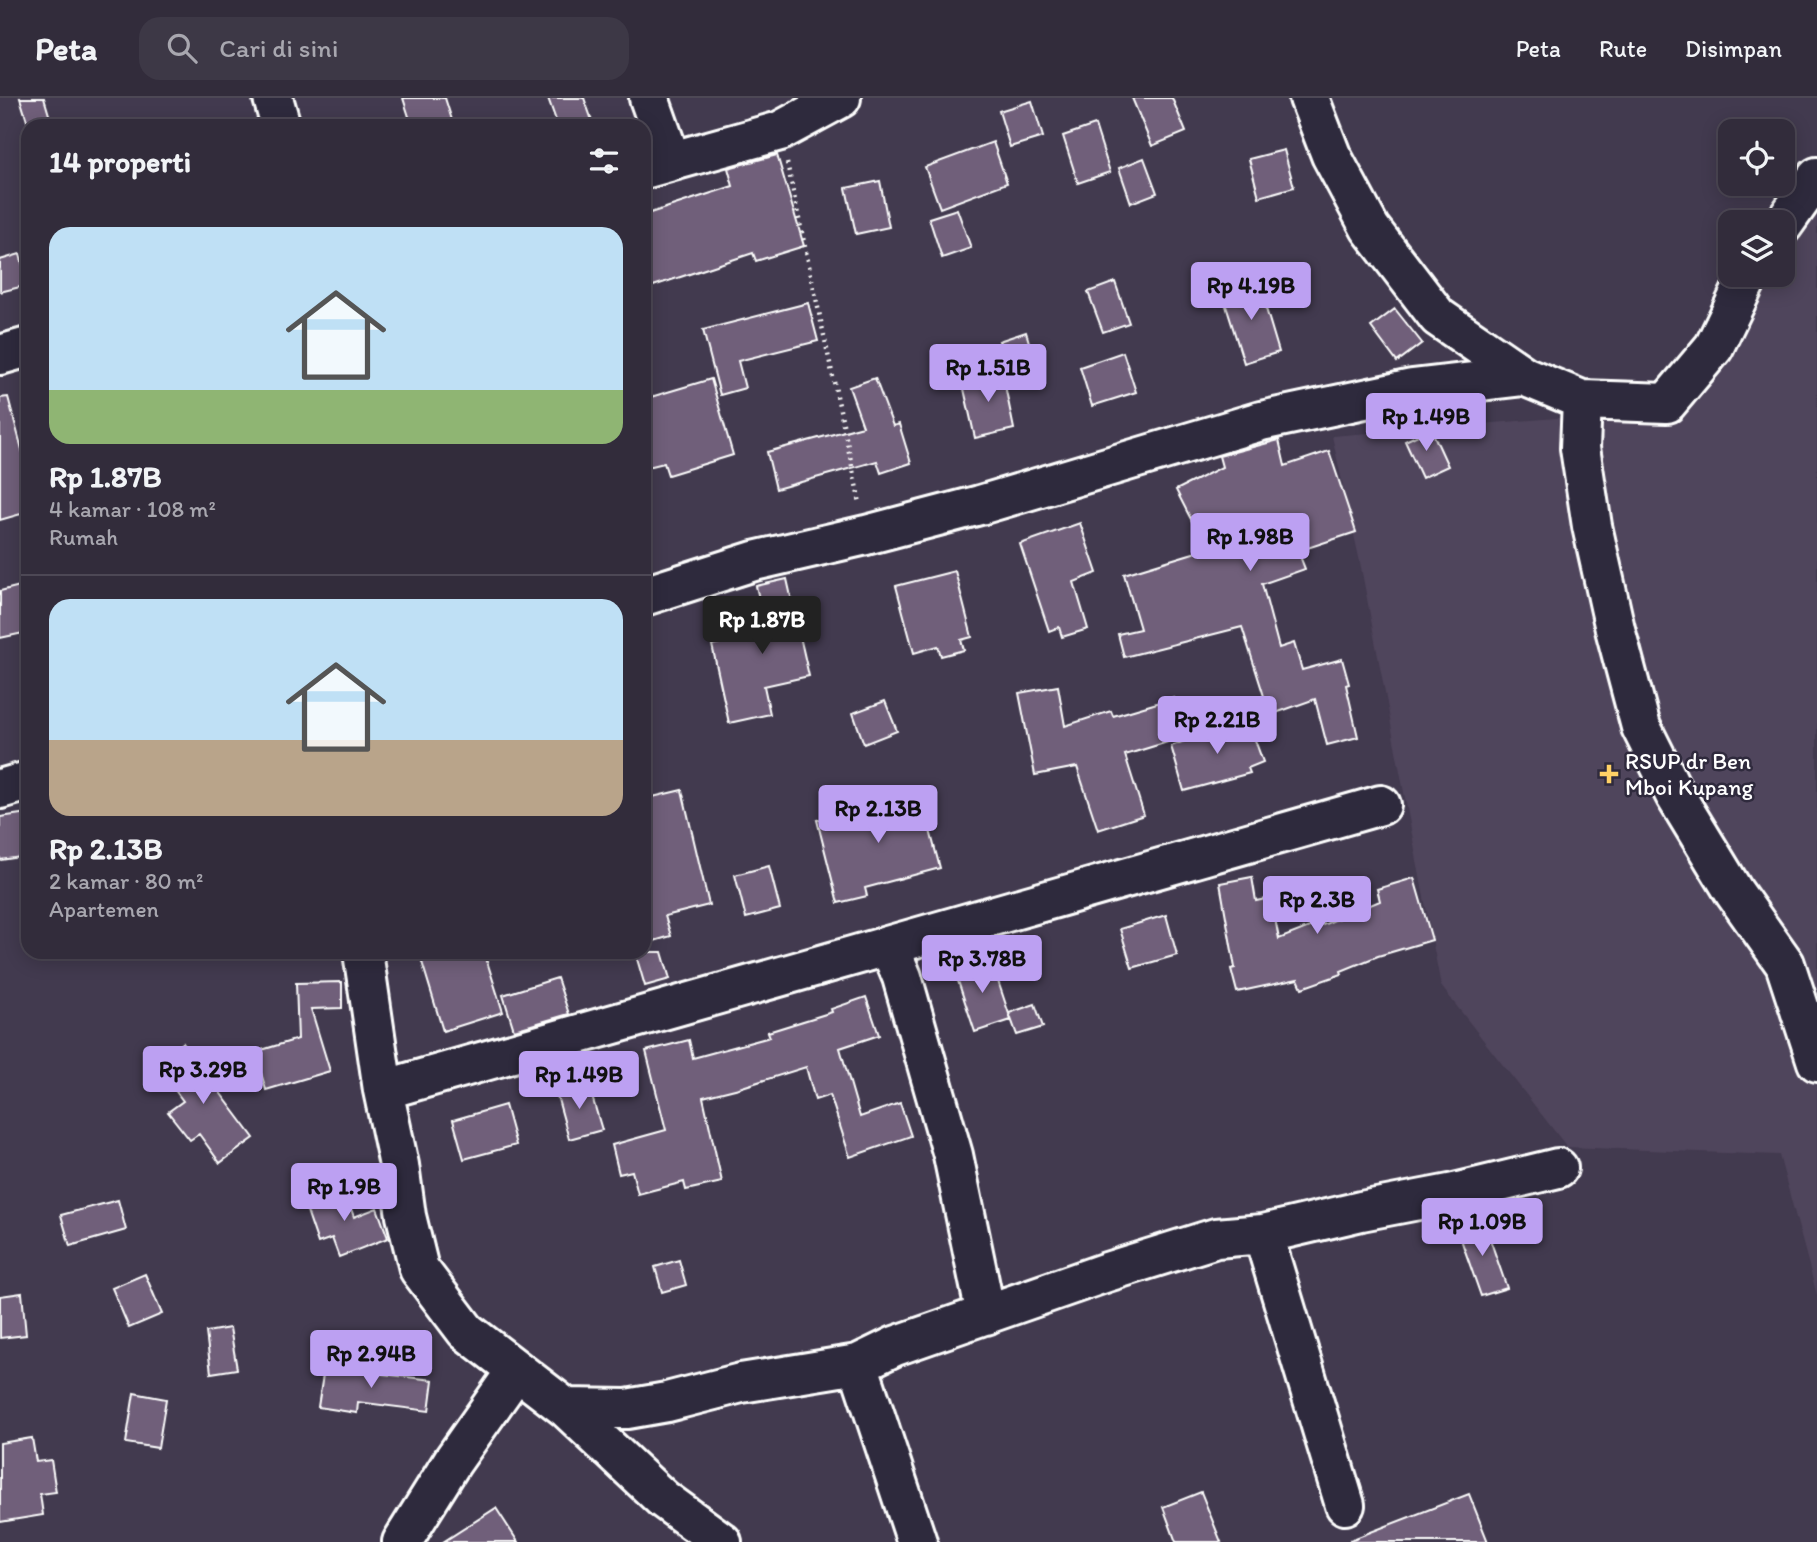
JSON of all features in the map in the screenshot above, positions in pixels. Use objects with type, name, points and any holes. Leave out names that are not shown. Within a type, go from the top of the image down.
[{"type":"street","points":[[273,98],[279,119]]},
{"type":"street","points":[[649,98],[657,165],[780,131],[841,98]]},
{"type":"street","points":[[1309,98],[1331,155],[1370,228],[1438,317],[1524,376],[1582,400],[1667,403],[1714,347],[1743,287]]},
{"type":"street","points":[[1794,210],[1817,177]]},
{"type":"street","points":[[0,355],[21,350]]},
{"type":"street","points":[[651,594],[754,561],[980,505],[1261,421],[1412,389],[1524,376]]},
{"type":"street","points":[[1582,400],[1580,448],[1592,526],[1641,727],[1681,806],[1734,892],[1801,972],[1817,1062]]},
{"type":"street","points":[[0,789],[21,783]]},
{"type":"street","points":[[383,1090],[1381,805]]},
{"type":"street","points":[[889,946],[902,977],[953,1155],[986,1315]]},
{"type":"street","points":[[364,959],[383,1090],[399,1165],[406,1216],[419,1269],[466,1331],[566,1408],[663,1499],[722,1542]]},
{"type":"street","points":[[566,1408],[627,1409],[741,1383],[858,1364],[895,1346],[1107,1272],[1216,1238],[1263,1234],[1558,1168]]},
{"type":"street","points":[[1263,1234],[1345,1505]]},
{"type":"street","points":[[858,1364],[917,1542]]},
{"type":"street","points":[[402,1542],[452,1462],[516,1371]]},
{"type":"path","points":[[780,131],[866,535]]},
{"type":"shaded area","name":"RSUP dr Ben Mboi Kupang","points":[[1817,178],[1817,1295],[1779,1155],[1567,1147],[1441,986],[1360,562],[1332,436],[1669,409],[1750,287],[1795,287],[1795,214]]},
{"type":"building","points":[[20,98],[44,98],[50,118],[26,119]]},
{"type":"building","points":[[403,98],[445,98],[452,119],[410,119]]},
{"type":"building","points":[[548,98],[584,98],[592,119],[556,119]]},
{"type":"building","points":[[1132,98],[1172,98],[1186,132],[1152,146]]},
{"type":"building","points":[[1032,101],[1043,137],[1010,147],[999,111]]},
{"type":"building","points":[[1095,125],[1110,172],[1078,183],[1063,136]]},
{"type":"building","points":[[993,142],[1007,183],[940,208],[925,167]]},
{"type":"building","points":[[1284,150],[1294,187],[1259,197],[1249,159]]},
{"type":"building","points":[[777,155],[804,246],[756,261],[753,253],[651,287],[651,213],[733,186],[728,168]]},
{"type":"building","points":[[1144,158],[1157,193],[1131,203],[1119,168]]},
{"type":"building","points":[[880,181],[889,227],[856,234],[846,188]]},
{"type":"building","points":[[957,209],[971,248],[942,258],[929,218]]},
{"type":"building","points":[[20,254],[21,287],[0,292],[0,260]]},
{"type":"building","points":[[1115,282],[1129,323],[1103,332],[1088,292]]},
{"type":"building","points":[[1258,282],[1279,352],[1244,363],[1222,293]]},
{"type":"building","points":[[808,303],[818,341],[738,361],[745,388],[720,395],[703,330]]},
{"type":"building","points":[[1395,309],[1422,343],[1397,362],[1371,327]]},
{"type":"building","points":[[1026,332],[1037,370],[1011,378],[999,341]]},
{"type":"building","points":[[1123,352],[1136,392],[1092,406],[1080,367]]},
{"type":"building","points":[[1002,371],[1014,429],[975,438],[962,380]]},
{"type":"building","points":[[875,378],[893,426],[899,424],[911,463],[881,473],[877,461],[776,489],[767,452],[863,426],[849,387]]},
{"type":"building","points":[[711,379],[733,455],[668,475],[664,463],[651,466],[651,397]]},
{"type":"building","points":[[8,397],[21,446],[21,514],[0,520],[0,398]]},
{"type":"building","points":[[1431,429],[1448,466],[1422,478],[1405,441]]},
{"type":"building","points":[[1279,440],[1285,466],[1329,451],[1356,532],[1298,551],[1305,569],[1262,584],[1279,648],[1294,643],[1302,670],[1342,659],[1358,737],[1327,745],[1315,699],[1270,715],[1242,627],[1124,657],[1118,634],[1140,629],[1124,574],[1200,551],[1195,527],[1176,490],[1222,467],[1219,456]]},
{"type":"building","points":[[1080,523],[1097,573],[1074,582],[1088,629],[1062,637],[1059,627],[1049,631],[1020,544]]},
{"type":"building","points":[[955,571],[972,637],[961,640],[964,650],[941,656],[938,646],[914,653],[896,586]]},
{"type":"building","points":[[787,579],[809,676],[764,686],[770,714],[729,723],[712,645],[767,632],[756,586]]},
{"type":"building","points":[[21,586],[21,634],[0,638],[0,591]]},
{"type":"building","points":[[1058,686],[1065,726],[1111,711],[1113,716],[1174,698],[1184,737],[1125,755],[1144,815],[1098,830],[1077,767],[1035,775],[1019,693]]},
{"type":"building","points":[[885,701],[897,731],[864,744],[853,713]]},
{"type":"building","points":[[1247,718],[1263,762],[1248,768],[1250,773],[1184,791],[1171,746]]},
{"type":"building","points":[[919,789],[940,868],[865,888],[867,896],[838,903],[817,820],[879,804],[878,800]]},
{"type":"building","points":[[682,790],[709,905],[665,916],[671,936],[651,942],[651,797]]},
{"type":"building","points":[[21,814],[21,857],[0,860],[0,817]]},
{"type":"building","points":[[769,866],[780,909],[746,918],[735,875]]},
{"type":"building","points":[[1252,877],[1256,901],[1271,898],[1279,939],[1322,922],[1323,925],[1380,901],[1377,889],[1414,878],[1432,940],[1378,956],[1341,971],[1342,974],[1302,988],[1298,979],[1237,992],[1231,969],[1235,968],[1220,883]]},
{"type":"building","points":[[1166,915],[1177,955],[1132,968],[1120,929]]},
{"type":"building","points":[[651,952],[662,952],[670,979],[645,986],[637,959],[651,959]]},
{"type":"building","points":[[990,957],[1011,1020],[975,1032],[954,969]]},
{"type":"building","points":[[421,959],[486,959],[503,1012],[443,1031]]},
{"type":"building","points":[[557,978],[569,1014],[514,1030],[503,995]]},
{"type":"building","points":[[342,982],[342,1008],[311,1009],[330,1071],[266,1090],[255,1052],[298,1039],[296,983]]},
{"type":"building","points":[[866,997],[879,1035],[840,1048],[860,1117],[900,1103],[911,1136],[850,1157],[830,1095],[815,1100],[806,1067],[703,1097],[722,1182],[686,1190],[684,1182],[638,1194],[632,1171],[619,1174],[612,1145],[666,1130],[646,1051],[689,1040],[693,1058],[770,1037],[768,1032],[832,1012],[831,1009]]},
{"type":"building","points":[[1035,1004],[1043,1027],[1017,1035],[1009,1013]]},
{"type":"building","points":[[183,1043],[254,1138],[220,1163],[199,1134],[190,1140],[168,1112],[183,1101],[155,1063]]},
{"type":"building","points":[[588,1083],[602,1130],[569,1139],[556,1092]]},
{"type":"building","points":[[505,1105],[516,1145],[464,1159],[453,1120]]},
{"type":"building","points":[[343,1187],[354,1217],[377,1208],[388,1238],[339,1257],[332,1238],[318,1243],[304,1202]]},
{"type":"building","points":[[118,1200],[126,1230],[70,1246],[61,1215]]},
{"type":"building","points":[[1483,1219],[1507,1288],[1481,1296],[1457,1228]]},
{"type":"building","points":[[679,1260],[686,1285],[662,1292],[655,1267]]},
{"type":"building","points":[[145,1274],[162,1314],[129,1328],[112,1288]]},
{"type":"building","points":[[22,1293],[26,1335],[0,1338],[0,1296]]},
{"type":"building","points":[[230,1328],[237,1369],[211,1373],[206,1332]]},
{"type":"building","points":[[325,1362],[364,1368],[363,1372],[433,1380],[429,1411],[358,1402],[357,1413],[318,1407]]},
{"type":"building","points":[[134,1393],[166,1399],[158,1448],[126,1443]]},
{"type":"building","points":[[32,1438],[36,1462],[51,1460],[56,1492],[40,1494],[43,1515],[0,1522],[0,1443]]},
{"type":"building","points":[[1201,1492],[1221,1542],[1176,1542],[1163,1507]]},
{"type":"building","points":[[1469,1494],[1488,1542],[1350,1540]]},
{"type":"building","points":[[496,1508],[518,1542],[443,1542]]},
{"type":"place","name":"RSUP dr Ben Mboi Kupang","points":[[1609,774]]}]
